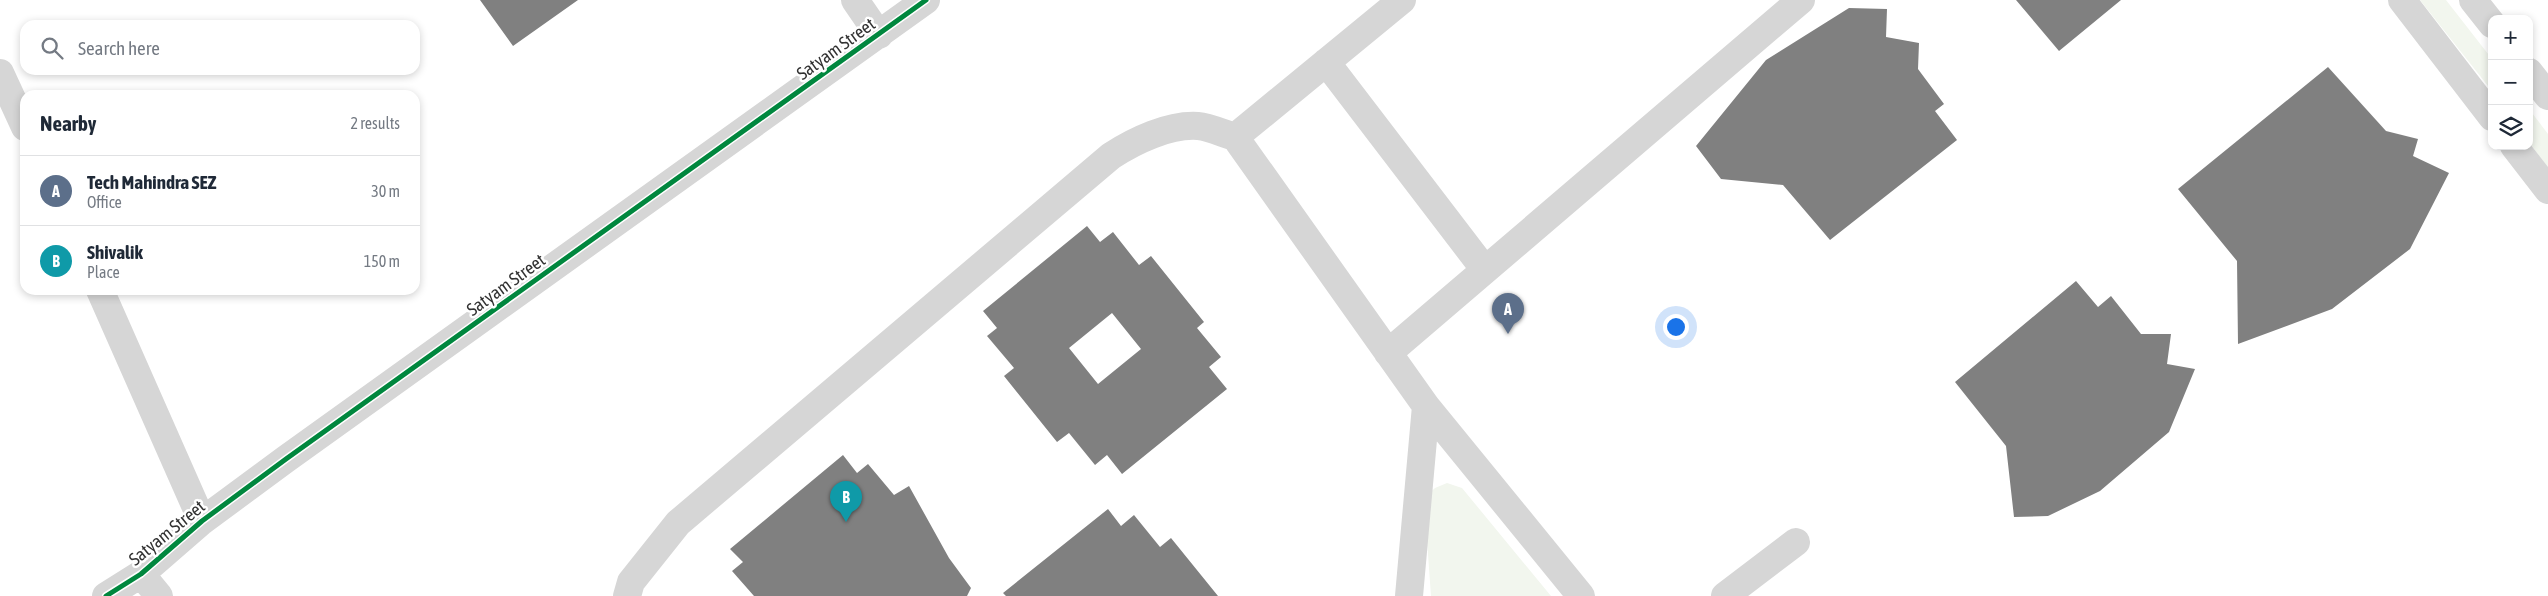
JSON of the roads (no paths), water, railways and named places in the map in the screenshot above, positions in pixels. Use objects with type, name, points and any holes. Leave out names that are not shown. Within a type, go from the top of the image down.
[{"type":"street","points":[[855,0],[879,35]]},
{"type":"street","name":"Satyam Street","points":[[106,596],[141,574],[202,521],[926,0]]},
{"type":"street","points":[[1235,137],[1402,0]]},
{"type":"street","points":[[1388,353],[1801,0]]},
{"type":"street","points":[[2402,0],[2488,112]]},
{"type":"street","points":[[2473,0],[2488,19]]},
{"type":"street","points":[[1326,62],[1485,270]]},
{"type":"street","points":[[0,74],[20,116]]},
{"type":"street","points":[[2533,77],[2548,96]]},
{"type":"street","points":[[627,596],[631,582],[678,523],[1111,156],[1132,142],[1166,131],[1198,126],[1235,137],[1426,406],[1581,596]]},
{"type":"street","points":[[2517,150],[2548,190]]},
{"type":"street","points":[[102,295],[202,521]]},
{"type":"street","points":[[1410,596],[1426,406]]},
{"type":"street","points":[[1725,596],[1796,542]]},
{"type":"street","points":[[141,574],[159,596]]},
{"type":"place","name":"Tech Mahindra SEZ","points":[[1508,334]]},
{"type":"place","name":"Shivalik","points":[[846,522]]}]
